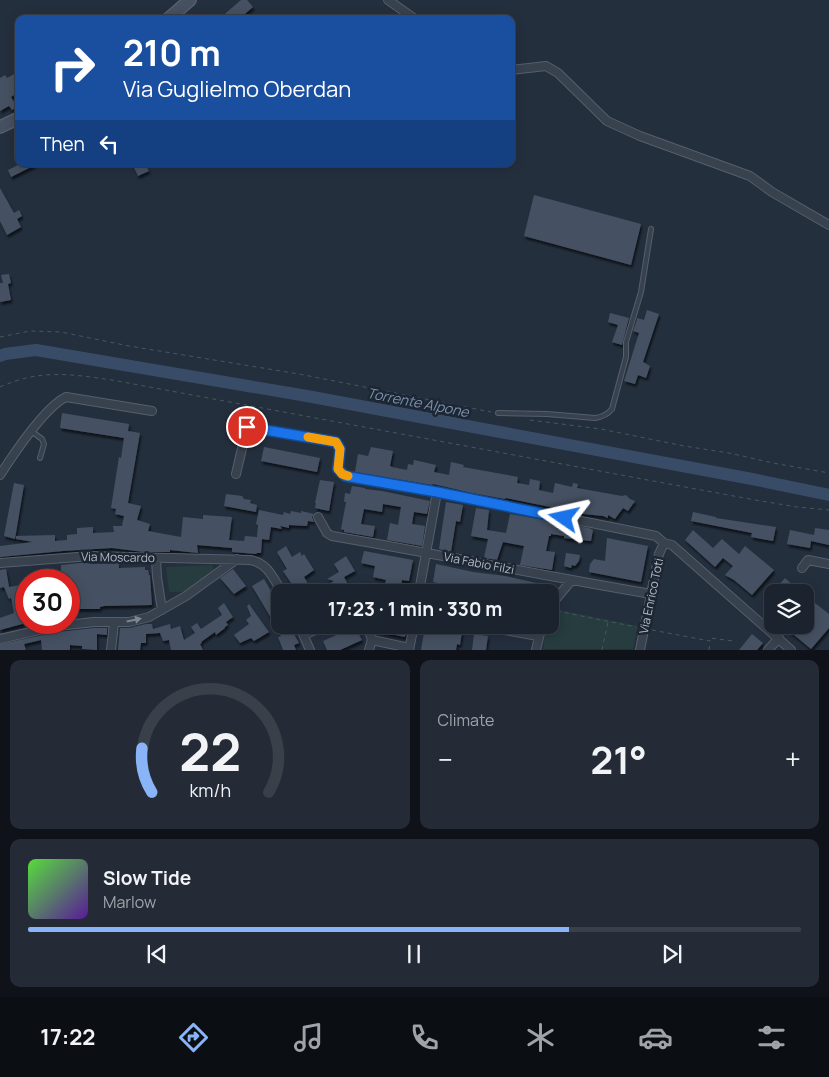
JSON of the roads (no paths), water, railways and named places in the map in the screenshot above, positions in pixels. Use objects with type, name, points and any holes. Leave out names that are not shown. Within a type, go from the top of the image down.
[{"type":"street","points":[[173,15],[190,0]]},
{"type":"street","points":[[388,0],[409,15]]},
{"type":"street","points":[[515,70],[546,66],[558,73],[607,121],[640,136],[750,176],[772,192],[829,225]]},
{"type":"street","points":[[0,127],[15,120]]},
{"type":"street","points":[[0,475],[31,431],[56,401],[66,397],[152,412]]},
{"type":"street","points":[[236,474],[247,427],[336,442],[340,449],[338,469],[345,476],[437,492],[656,536],[664,543],[672,545],[791,650]]},
{"type":"street","points":[[420,584],[437,492]]},
{"type":"street","name":"Via Fabio Filzi","points":[[318,517],[327,532],[332,536],[426,552],[571,581],[651,594]]},
{"type":"street","name":"Via Enrico Toti","points":[[640,650],[660,549],[664,543]]},
{"type":"street","name":"Via Moscardo","points":[[0,563],[90,556],[237,559],[257,561],[267,568],[277,584]]},
{"type":"street","points":[[156,558],[162,610]]},
{"type":"street","points":[[0,639],[57,626],[94,622],[129,622],[149,617],[186,596],[237,559]]},
{"type":"street","points":[[802,568],[808,560],[829,564]]},
{"type":"street","points":[[559,595],[571,581]]},
{"type":"street","points":[[111,650],[114,622]]},
{"type":"street","points":[[369,650],[372,640],[370,634]]},
{"type":"street","points":[[372,640],[409,649],[412,634]]},
{"type":"street","points":[[527,634],[538,636],[536,650]]},
{"type":"street","points":[[304,635],[310,650]]},
{"type":"street","points":[[768,650],[779,638]]},
{"type":"lane","points":[[498,413],[547,414],[595,418],[609,413],[612,409],[626,357],[626,342],[640,292],[651,229]]},
{"type":"lane","points":[[31,431],[42,439],[44,444],[40,458]]},
{"type":"waterway","name":"Torrente Alpone","points":[[0,356],[36,350],[307,396],[829,495]]}]
